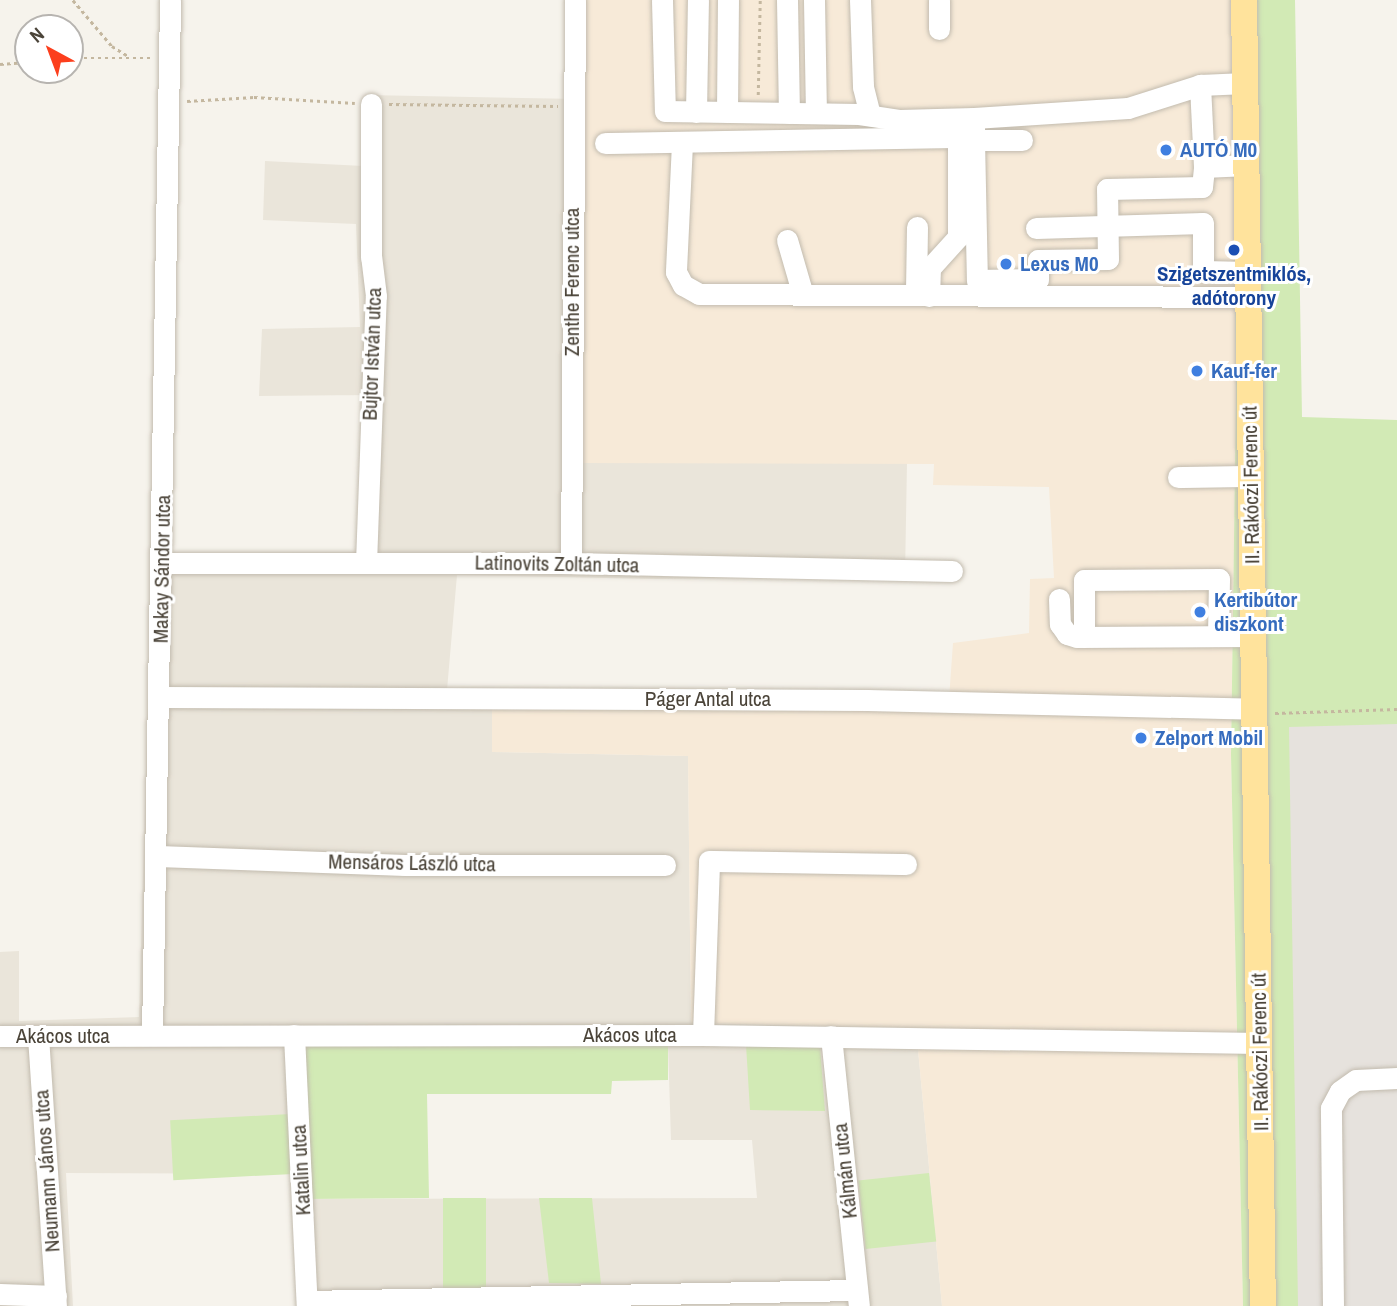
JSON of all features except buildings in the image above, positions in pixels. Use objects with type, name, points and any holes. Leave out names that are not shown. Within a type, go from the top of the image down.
[{"type":"main road","name":"II. Rákóczi Ferenc út","points":[[1244,0],[1263,1306]]},
{"type":"street","name":"Makay Sándor utca","points":[[152,1035],[161,696],[170,0]]},
{"type":"street","name":"Zenthe Ferenc utca","points":[[571,563],[575,0]]},
{"type":"street","points":[[662,0],[665,111],[870,115],[899,120],[974,118],[1128,108],[1200,85],[1245,83]]},
{"type":"street","points":[[696,112],[698,0]]},
{"type":"street","points":[[727,112],[728,0]]},
{"type":"street","points":[[787,0],[789,113]]},
{"type":"street","points":[[814,0],[817,113]]},
{"type":"street","points":[[860,0],[863,87],[870,115]]},
{"type":"street","points":[[939,0],[939,29]]},
{"type":"street","points":[[1200,85],[1203,223],[1195,271],[1249,285]]},
{"type":"street","name":"Bujtor István utca","points":[[366,563],[376,296],[371,257],[372,104]]},
{"type":"street","points":[[974,118],[977,280],[1038,279],[1038,260],[1108,259],[1107,189],[1203,177],[1247,165]]},
{"type":"street","points":[[605,143],[958,137],[958,237],[930,268],[922,296]]},
{"type":"street","points":[[974,140],[1022,140]]},
{"type":"street","points":[[681,143],[676,272],[680,281],[699,294],[922,296],[1249,285]]},
{"type":"street","points":[[1036,228],[1203,223]]},
{"type":"street","points":[[917,227],[922,296]]},
{"type":"street","points":[[787,240],[803,295]]},
{"type":"street","points":[[1178,477],[1251,476]]},
{"type":"street","name":"Latinovits Zoltán utca","points":[[162,563],[571,563],[952,571]]},
{"type":"street","points":[[1084,637],[1084,580],[1219,579],[1218,636]]},
{"type":"street","points":[[1220,591],[1253,589]]},
{"type":"street","points":[[1059,599],[1060,624],[1067,634],[1084,637],[1254,636]]},
{"type":"street","name":"Páger Antal utca","points":[[161,696],[866,700],[1254,712]]},
{"type":"street","name":"Mensáros László utca","points":[[158,856],[405,865],[665,865]]},
{"type":"street","points":[[702,1035],[709,861],[906,864]]},
{"type":"street","name":"Katalin utca","points":[[294,1035],[307,1303]]},
{"type":"street","name":"Akácos utca","points":[[0,1036],[702,1035],[1259,1043]]},
{"type":"street","name":"Neumann János utca","points":[[38,1036],[56,1301]]},
{"type":"street","name":"Kálmán utca","points":[[831,1036],[858,1298]]},
{"type":"street","points":[[1333,1306],[1331,1108],[1340,1091],[1356,1080],[1397,1078]]},
{"type":"street","points":[[0,1294],[56,1301]]},
{"type":"street","points":[[307,1303],[858,1298]]},
{"type":"path","points":[[73,0],[112,46],[131,57]]},
{"type":"path","points":[[757,113],[760,0]]},
{"type":"path","points":[[84,58],[170,59]]},
{"type":"path","points":[[1254,712],[1397,709]]},
{"type":"shaded area","points":[[582,0],[1232,0],[1236,395],[1231,755],[1243,1306],[942,1306],[916,1028],[691,1023],[688,756],[492,752],[492,691],[949,699],[953,643],[1029,633],[1030,579],[1054,578],[1049,487],[933,485],[934,464],[581,463]]},
{"type":"shaded area","points":[[366,95],[579,99],[844,461],[907,463],[905,576],[657,579],[457,575],[447,690],[492,691],[492,752],[688,756],[691,1023],[916,1028],[942,1306],[302,1306],[292,1174],[66,1173],[73,1306],[0,1306],[0,952],[19,951],[19,1021],[139,1017],[152,554],[359,552],[362,395],[259,396],[262,329],[360,327],[356,224],[263,220],[265,161],[363,166]],"holes":[[[305,1040],[668,1045],[671,1140],[752,1140],[757,1198],[306,1199]]]},
{"type":"shaded area","points":[[1289,724],[1397,724],[1397,1306],[1289,1306]]},
{"type":"green space","points":[[1232,0],[1295,0],[1302,417],[1397,420],[1397,724],[1289,727],[1298,1306],[1243,1306],[1231,755],[1236,395]]},
{"type":"green space","points":[[304,1040],[668,1044],[668,1080],[612,1081],[611,1094],[427,1094],[429,1198],[305,1199]]},
{"type":"green space","points":[[746,1045],[820,1047],[825,1111],[750,1110]]},
{"type":"green space","points":[[290,1114],[293,1174],[173,1180],[170,1120]]},
{"type":"green space","points":[[929,1173],[936,1242],[866,1249],[858,1180]]},
{"type":"green space","points":[[443,1198],[486,1198],[486,1288],[443,1288]]},
{"type":"green space","points":[[539,1198],[592,1198],[601,1284],[549,1283]]},
{"type":"place","name":"AUTÓ M0","points":[[1166,150]]},
{"type":"place","name":"Szigetszentmiklós, adótorony","points":[[1234,250]]},
{"type":"place","name":"Lexus M0","points":[[1006,264]]},
{"type":"place","name":"Kauf-fer","points":[[1197,371]]},
{"type":"place","name":"Kertibútor diszkont","points":[[1200,612]]},
{"type":"place","name":"Zelport Mobil","points":[[1141,738]]}]
